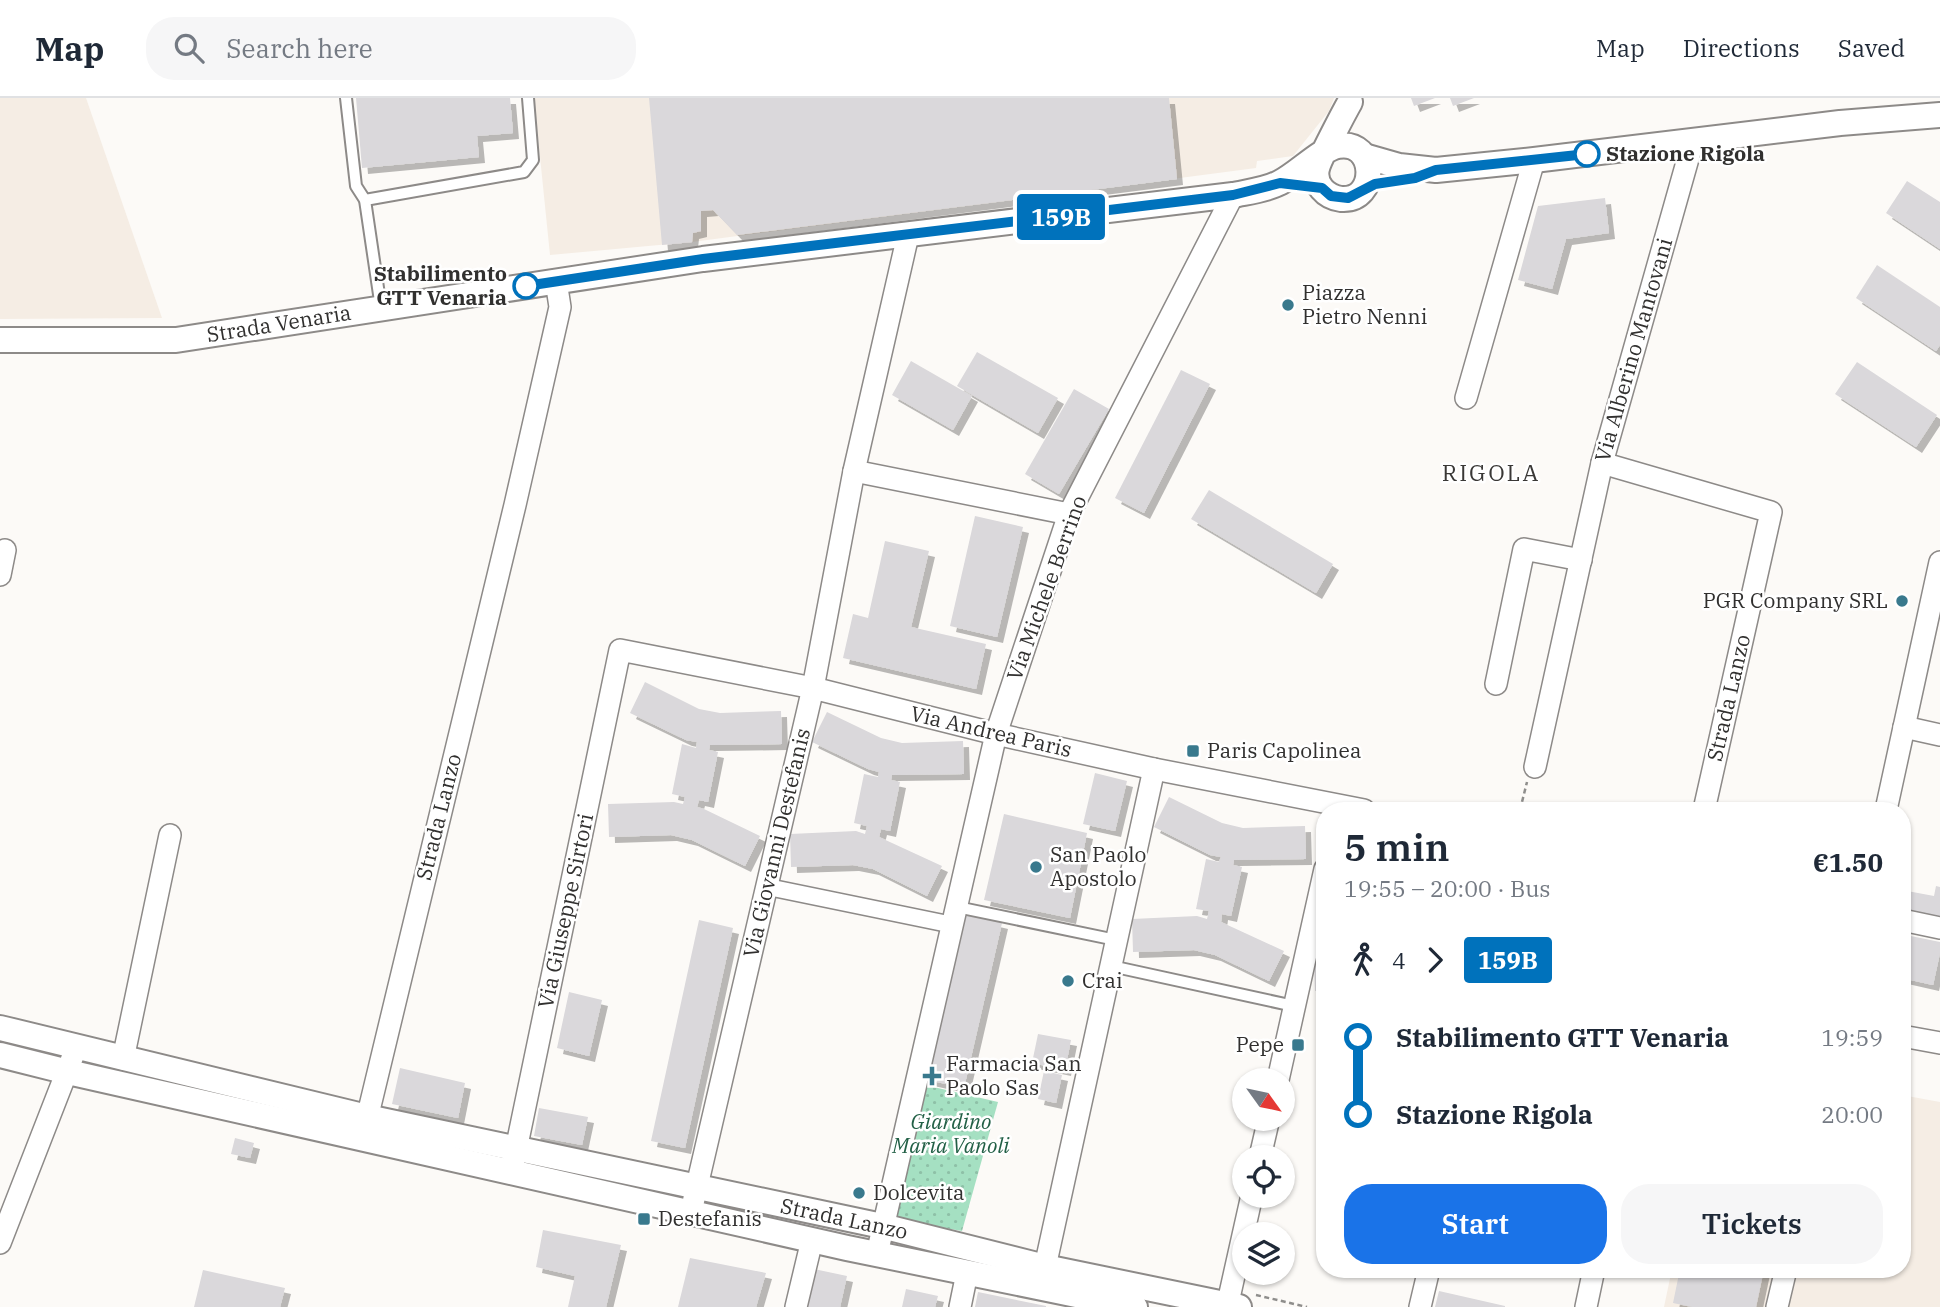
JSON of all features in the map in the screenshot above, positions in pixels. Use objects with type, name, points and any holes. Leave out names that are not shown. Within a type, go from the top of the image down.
[{"type":"street","points":[[1350,100],[1317,166],[1316,174],[1322,188],[1331,196],[1339,199],[1357,195],[1375,184],[1415,178],[1436,170]]},
{"type":"street","points":[[1350,100],[1370,172],[1364,189]]},
{"type":"street","points":[[1280,183],[1333,147],[1342,145],[1350,146],[1364,156],[1399,166],[1436,170],[1840,123],[1940,115]]},
{"type":"street","name":"Via Alberino Mantovani","points":[[1535,767],[1602,463],[1693,141]]},
{"type":"street","points":[[1466,398],[1534,160]]},
{"type":"street","points":[[1280,183],[1322,188]]},
{"type":"street","name":"Strada Venaria","points":[[0,340],[176,340],[689,261],[1233,195],[1280,183]]},
{"type":"street","name":"Via Michele Berrino","points":[[877,1254],[996,734],[1069,514],[1233,195]]},
{"type":"street","name":"Via Giovanni Destefanis","points":[[691,1213],[813,688],[854,471],[908,235]]},
{"type":"street","name":"Strada Lanzo","points":[[365,1128],[560,307],[556,281]]},
{"type":"street","name":"Strada Lanzo","points":[[1602,463],[1771,512],[1706,802]]},
{"type":"street","points":[[854,471],[1069,514]]},
{"type":"street","points":[[1496,684],[1524,549],[1581,560]]},
{"type":"street","points":[[0,575],[5,550]]},
{"type":"street","points":[[1888,802],[1940,562]]},
{"type":"street","name":"Via Andrea Paris","points":[[620,650],[813,688],[996,734],[1316,803]]},
{"type":"street","name":"Via Giuseppe Sirtori","points":[[514,1161],[620,650]]},
{"type":"street","points":[[1904,727],[1940,735]]},
{"type":"street","points":[[1045,1267],[1154,769]]},
{"type":"street","points":[[123,1059],[170,835]]},
{"type":"street","points":[[768,887],[955,916]]},
{"type":"street","points":[[1281,1068],[1316,909]]},
{"type":"street","points":[[1911,922],[1940,928]]},
{"type":"street","name":"Strada Lanzo","points":[[0,1028],[123,1059],[365,1128]]},
{"type":"street","points":[[1911,1038],[1940,1043]]},
{"type":"street","points":[[0,1243],[76,1048]]},
{"type":"street","name":"Strada Lanzo","points":[[0,1055],[68,1072],[365,1128],[514,1161],[691,1213],[1135,1307]]},
{"type":"street","name":"Strada Lanzo","points":[[514,1161],[697,1188],[882,1226],[1045,1267],[1231,1306]]},
{"type":"street","points":[[1231,1306],[1250,1208]]},
{"type":"street","name":"Strada Lanzo","points":[[796,1307],[812,1240]]},
{"type":"street","points":[[960,1307],[967,1273]]},
{"type":"street","points":[[1420,1307],[1427,1278]]},
{"type":"street","points":[[1586,1307],[1592,1278]]},
{"type":"street","points":[[1777,1307],[1784,1278]]},
{"type":"lane","points":[[346,98],[356,186],[365,200],[381,308]]},
{"type":"lane","points":[[365,200],[524,172],[533,160],[528,98]]},
{"type":"lane","points":[[955,916],[1116,940]]},
{"type":"lane","points":[[1111,967],[1294,1006]]},
{"type":"path","points":[[1522,802],[1529,776],[1535,767]]},
{"type":"shaded area","points":[[0,98],[86,98],[162,318],[0,319]]},
{"type":"shaded area","name":"Stabilimento GTT Venaria","points":[[534,98],[1334,98],[1329,111],[1293,156],[1257,161],[1256,168],[692,242],[550,255]]},
{"type":"shaded area","points":[[1911,1097],[1940,1102],[1940,1307],[1664,1307],[1670,1278],[1911,1278]]},
{"type":"green space","name":"Giardino Maria Vanoli","points":[[925,1085],[998,1102],[962,1231],[893,1219]]},
{"type":"building","points":[[356,98],[510,98],[513,133],[477,136],[479,157],[362,168]]},
{"type":"building","name":"Stabilimento GTT Venaria","points":[[649,98],[1169,98],[1177,179],[737,235],[713,210],[701,211],[701,231],[693,233],[692,242],[662,245]]},
{"type":"building","points":[[1411,98],[1435,98],[1414,106]]},
{"type":"building","points":[[1450,98],[1474,98],[1453,106]]},
{"type":"building","points":[[1907,181],[1940,202],[1940,249],[1886,213]]},
{"type":"building","points":[[1605,198],[1609,233],[1566,239],[1552,289],[1518,280],[1538,206]]},
{"type":"building","points":[[1877,265],[1940,307],[1940,345],[1936,351],[1856,298]]},
{"type":"building","points":[[977,352],[1058,398],[1038,433],[957,386]]},
{"type":"building","points":[[911,361],[972,396],[953,430],[892,395]]},
{"type":"building","points":[[1857,362],[1937,415],[1916,447],[1835,394]]},
{"type":"building","points":[[1181,370],[1210,384],[1144,513],[1115,498]]},
{"type":"building","points":[[1074,389],[1109,409],[1059,494],[1025,474]]},
{"type":"building","points":[[1209,490],[1333,564],[1316,593],[1191,519]]},
{"type":"building","points":[[975,516],[1023,527],[997,637],[950,626]]},
{"type":"building","points":[[885,541],[929,551],[911,627],[986,644],[976,689],[843,658],[853,614],[868,618]]},
{"type":"building","points":[[645,682],[699,709],[720,713],[781,711],[782,744],[710,745],[709,750],[718,752],[708,802],[699,800],[697,807],[760,836],[745,866],[692,840],[671,835],[609,837],[608,804],[683,804],[685,797],[672,794],[682,744],[696,748],[697,742],[686,740],[630,713]]},
{"type":"building","points":[[827,712],[881,738],[902,743],[963,741],[964,774],[892,775],[891,780],[900,782],[890,831],[881,829],[879,837],[942,866],[927,896],[873,869],[853,865],[791,867],[790,834],[856,831],[865,834],[867,826],[854,823],[864,774],[878,777],[879,772],[812,742]]},
{"type":"building","points":[[1095,773],[1127,781],[1115,831],[1083,824]]},
{"type":"building","points":[[1169,797],[1222,823],[1243,828],[1305,826],[1306,859],[1234,860],[1233,865],[1242,867],[1231,916],[1222,914],[1221,922],[1284,951],[1269,981],[1215,955],[1194,950],[1133,952],[1132,919],[1197,916],[1207,919],[1209,911],[1196,909],[1206,859],[1219,862],[1221,857],[1210,855],[1154,827]]},
{"type":"building","name":"San Paolo Apostolo","points":[[1004,814],[1087,833],[1070,918],[984,900]]},
{"type":"building","points":[[1936,886],[1940,887],[1940,921],[1911,915],[1911,892],[1934,896]]},
{"type":"building","points":[[965,914],[1002,923],[964,1088],[928,1080]]},
{"type":"building","points":[[699,920],[733,928],[685,1148],[651,1141]]},
{"type":"building","points":[[1911,936],[1940,942],[1933,985],[1911,980]]},
{"type":"building","points":[[1314,958],[1316,958],[1315,991]]},
{"type":"building","points":[[569,992],[602,1000],[589,1056],[557,1048]]},
{"type":"building","points":[[1038,1034],[1071,1040],[1065,1070],[1032,1063]]},
{"type":"building","points":[[400,1068],[465,1083],[458,1118],[392,1104]]},
{"type":"building","points":[[1044,1071],[1062,1075],[1056,1103],[1038,1099]]},
{"type":"building","points":[[539,1108],[588,1117],[582,1145],[534,1136]]},
{"type":"building","points":[[235,1138],[254,1143],[250,1158],[231,1154]]},
{"type":"building","points":[[543,1230],[621,1245],[606,1307],[568,1307],[575,1276],[536,1267]]},
{"type":"building","points":[[690,1258],[766,1273],[756,1307],[678,1307]]},
{"type":"building","points":[[814,1269],[847,1276],[840,1307],[806,1307]]},
{"type":"building","points":[[203,1270],[285,1288],[280,1307],[194,1307]]},
{"type":"building","points":[[1678,1278],[1762,1278],[1756,1307],[1692,1307],[1673,1303]]},
{"type":"building","points":[[906,1289],[938,1296],[935,1307],[902,1307]]},
{"type":"building","points":[[1439,1291],[1505,1306],[1505,1307],[1435,1307]]},
{"type":"building","points":[[978,1292],[1046,1306],[1046,1307],[975,1307]]},
{"type":"bus line","name":"159B","points":[[526,286],[703,259],[1233,195],[1280,183],[1322,188],[1331,196],[1348,198],[1375,184],[1415,178],[1436,170],[1587,154]]},
{"type":"place","name":"Stazione Rigola","points":[[1587,154]]},
{"type":"place","name":"Stabilimento GTT Venaria","points":[[526,286]]},
{"type":"place","name":"Piazza Pietro Nenni","points":[[1288,305]]},
{"type":"place","name":"PGR Company SRL","points":[[1902,601]]},
{"type":"place","name":"Paris Capolinea","points":[[1193,751]]},
{"type":"place","name":"San Paolo Apostolo","points":[[1036,867]]},
{"type":"place","name":"Crai","points":[[1068,981]]},
{"type":"place","name":"Pepe","points":[[1298,1045]]},
{"type":"place","name":"Farmacia San Paolo Sas","points":[[932,1076]]},
{"type":"place","name":"Dolcevita","points":[[859,1193]]},
{"type":"place","name":"Destefanis","points":[[644,1219]]},
{"type":"district","name":"RIGOLA","points":[[1491,473]]}]
